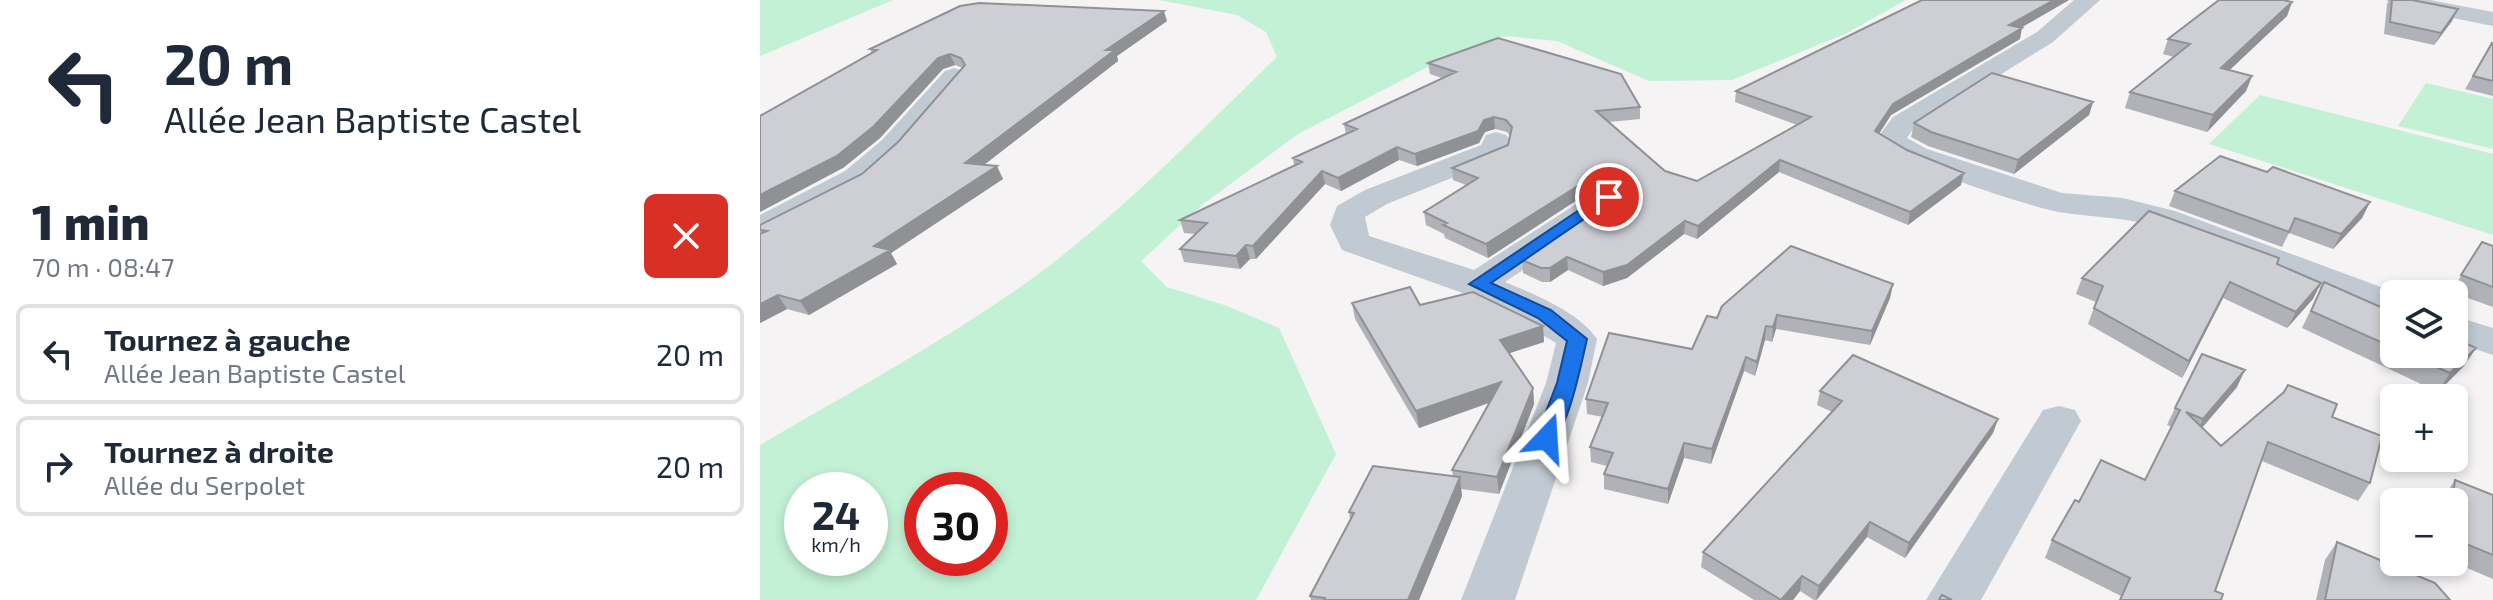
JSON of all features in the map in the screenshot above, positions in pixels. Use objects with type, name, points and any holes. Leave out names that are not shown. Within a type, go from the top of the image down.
[{"type":"street","points":[[2089,0],[2069,13],[2045,37],[1903,123],[1890,141],[1916,155],[2058,202],[2123,208],[2163,218],[2380,300]]},
{"type":"street","points":[[2397,0],[2493,19]]},
{"type":"street","points":[[760,229],[856,178],[892,146],[954,76]]},
{"type":"street","points":[[1488,600],[1567,383],[1577,339],[1545,314],[1478,284],[1354,243],[1347,225],[1349,213],[1376,197],[1495,150],[1496,141]]},
{"type":"street","points":[[1478,284],[1609,197]]},
{"type":"street","points":[[2468,333],[2493,342]]},
{"type":"street","points":[[1953,600],[2059,421]]},
{"type":"green space","points":[[760,0],[893,0],[760,56]]},
{"type":"green space","points":[[1159,0],[1906,0],[1845,34],[1732,80],[1649,81],[1557,41],[1504,36],[1441,60],[1298,134],[1202,205],[1141,261],[1167,287],[1227,306],[1279,328],[1336,454],[1256,600],[760,600],[760,445],[980,315],[1079,242],[1138,191],[1277,57],[1266,32],[1237,15]]},
{"type":"green space","points":[[2426,83],[2493,99],[2493,149],[2398,126]]},
{"type":"green space","points":[[2260,95],[2493,154],[2493,235],[2209,144]]},
{"type":"building","points":[[1922,0],[2054,0],[2009,25],[2022,28],[1893,104],[1875,131],[1907,150],[1964,173],[1910,212],[1780,160],[1698,226],[1685,221],[1627,265],[1603,272],[1567,257],[1550,268],[1541,268],[1522,260],[1622,194],[1628,184],[1621,174],[1597,174],[1486,244],[1443,225],[1447,223],[1424,212],[1478,178],[1452,168],[1508,145],[1512,127],[1506,120],[1494,117],[1484,120],[1478,131],[1415,154],[1397,147],[1338,178],[1322,171],[1253,246],[1246,245],[1236,256],[1180,249],[1207,223],[1180,220],[1302,162],[1293,158],[1357,129],[1344,124],[1456,72],[1428,63],[1498,38],[1621,74],[1640,107],[1596,111],[1665,171],[1697,181],[1811,117],[1736,91]]},
{"type":"building","points":[[2219,0],[2292,2],[2221,68],[2252,76],[2213,115],[2130,92],[2190,44],[2168,39]]},
{"type":"building","points":[[2392,0],[2412,0],[2458,9],[2441,33],[2390,22]]},
{"type":"building","points":[[979,3],[1164,11],[1106,50],[1115,50],[965,163],[997,166],[874,246],[890,250],[800,301],[778,295],[760,304],[760,234],[767,231],[760,230],[760,225],[862,174],[898,142],[965,65],[961,58],[950,54],[938,58],[874,126],[837,156],[760,195],[760,116],[877,50],[870,49],[960,6]]},
{"type":"building","points":[[2492,43],[2493,81],[2473,76]]},
{"type":"building","points":[[1992,73],[2093,102],[2018,160],[1931,132],[1914,123]]},
{"type":"building","points":[[2220,156],[2267,172],[2273,167],[2370,202],[2341,234],[2295,218],[2289,232],[2175,191]]},
{"type":"building","points":[[2149,211],[2279,258],[2277,264],[2321,283],[2296,312],[2230,282],[2189,361],[2094,308],[2103,286],[2082,278]]},
{"type":"building","points":[[2482,242],[2493,246],[2493,287],[2461,275]]},
{"type":"building","points":[[1791,246],[1893,284],[1872,331],[1777,315],[1773,327],[1766,326],[1757,362],[1746,357],[1712,449],[1684,443],[1668,489],[1604,474],[1613,453],[1590,447],[1608,403],[1586,399],[1609,333],[1692,349],[1707,316],[1717,318],[1722,306]]},
{"type":"building","points":[[2324,282],[2380,307],[2380,342],[2311,311]]},
{"type":"building","points":[[1410,287],[1420,305],[1473,292],[1543,326],[1500,340],[1533,388],[1497,477],[1452,470],[1501,382],[1416,411],[1352,303]]},
{"type":"building","points":[[2468,344],[2476,348],[2468,356]]},
{"type":"building","points":[[2202,354],[2245,370],[2203,419],[2186,412],[2221,446],[2284,392],[2288,385],[2337,404],[2332,417],[2380,435],[2370,483],[2268,442],[2215,591],[2223,594],[2221,600],[2120,600],[2130,578],[2052,540],[2075,500],[2079,502],[2101,460],[2145,480],[2180,410],[2175,408]]},
{"type":"building","points":[[1853,355],[1998,419],[1909,543],[1870,522],[1819,586],[1802,576],[1781,600],[1703,552],[1842,401],[1820,391]]},
{"type":"building","points":[[2439,368],[2455,368],[2450,373]]},
{"type":"building","points":[[1373,466],[1460,477],[1408,600],[1324,600],[1310,596],[1354,513],[1349,512]]},
{"type":"building","points":[[2455,480],[2493,495],[2493,555],[2468,545],[2468,488],[2454,488]]},
{"type":"building","points":[[2337,542],[2380,560],[2380,576],[2418,576],[2435,583],[2450,600],[2325,600]]},
{"type":"route","points":[[1547,438],[1567,383],[1577,339],[1545,314],[1478,284],[1609,197]]}]
